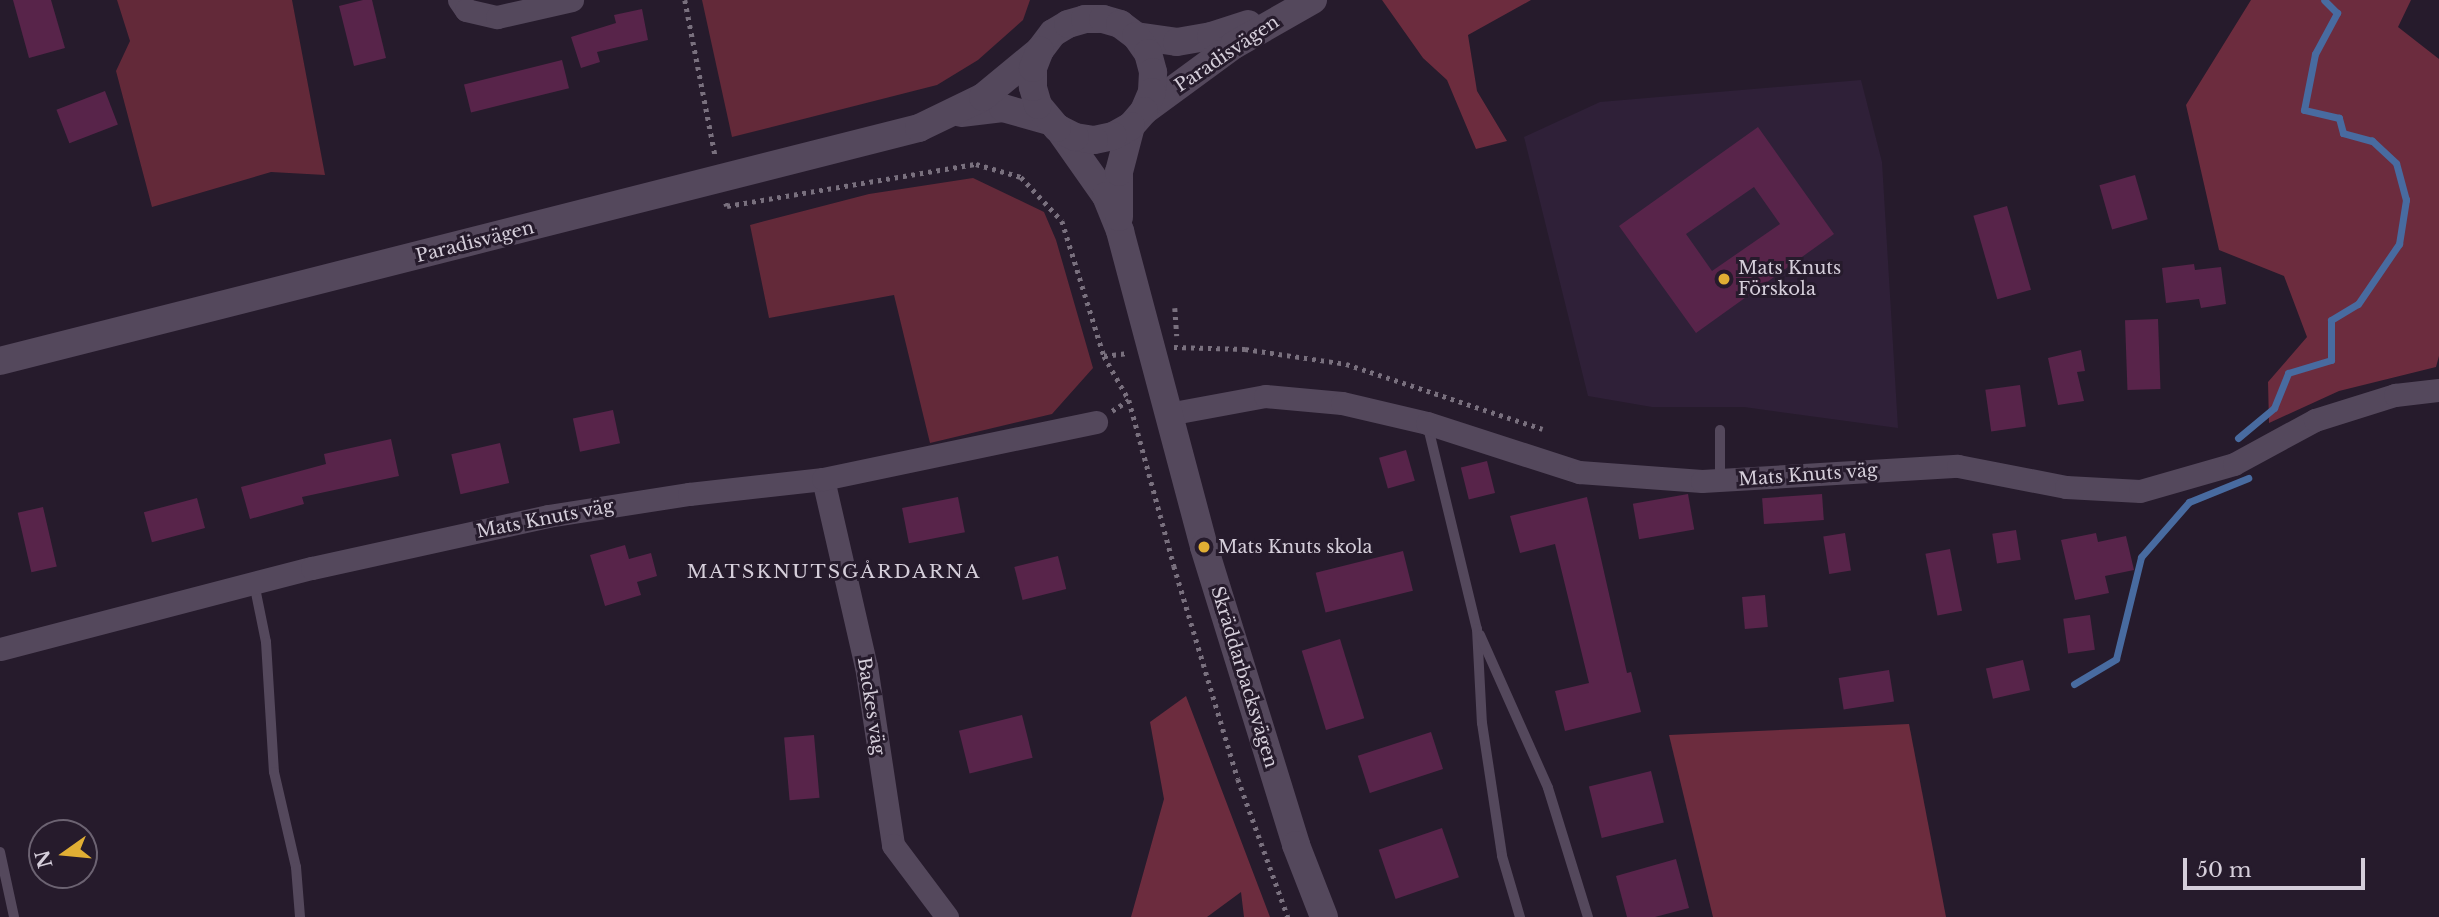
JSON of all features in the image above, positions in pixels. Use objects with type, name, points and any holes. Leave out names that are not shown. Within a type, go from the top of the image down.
[{"type":"street","points":[[459,0],[466,10],[497,17],[572,0]]},
{"type":"street","points":[[1061,0],[1046,42],[1033,68],[1033,87],[1038,105],[1053,124],[1075,137],[1094,140],[1114,136],[1137,119],[1152,92],[1153,72],[1148,53],[1101,0]]},
{"type":"street","name":"Paradisvägen","points":[[1128,30],[1177,42],[1210,36],[1313,0]]},
{"type":"street","name":"Paradisvägen","points":[[1137,119],[1234,45],[1313,0]]},
{"type":"street","points":[[1046,42],[1068,24],[1085,19],[1103,19],[1128,30]]},
{"type":"street","name":"Paradisvägen","points":[[0,361],[720,181],[919,128],[983,97],[1046,42]]},
{"type":"street","name":"Paradisvägen","points":[[948,116],[1003,108],[1053,124]]},
{"type":"street","name":"Skräddarbacksvägen","points":[[1120,230],[1119,172],[1137,119]]},
{"type":"street","name":"Skräddarbacksvägen","points":[[1053,124],[1106,195],[1120,230],[1203,547],[1296,845],[1324,917]]},
{"type":"street","name":"Mats Knuts väg","points":[[1168,414],[1265,396],[1342,403],[1427,423],[1579,472],[1720,480],[1958,466],[2066,487],[2140,491],[2234,464],[2315,420],[2395,395],[2439,390]]},
{"type":"street","name":"Mats Knuts väg","points":[[0,649],[254,583],[548,516],[689,494],[823,479],[1096,422]]},
{"type":"street","name":"Backes väg","points":[[823,479],[866,666],[893,845],[947,917]]},
{"type":"lane","points":[[1427,423],[1477,629],[1548,789],[1588,917]]},
{"type":"lane","points":[[1720,430],[1720,480]]},
{"type":"lane","points":[[254,583],[266,642],[274,772],[296,867],[300,917]]},
{"type":"lane","points":[[1477,629],[1482,723],[1502,856],[1520,917]]},
{"type":"lane","points":[[0,852],[14,917]]},
{"type":"path","points":[[685,0],[727,206],[976,164],[1021,177],[1062,221],[1104,356],[1129,400],[1174,566],[1238,779],[1288,917]]},
{"type":"path","points":[[1175,308],[1177,347]]},
{"type":"path","points":[[1245,349],[1346,364],[1543,429]]},
{"type":"shaded area","points":[[117,0],[292,0],[325,175],[271,172],[152,207],[116,71],[130,41]]},
{"type":"shaded area","points":[[702,0],[1030,0],[1023,20],[978,60],[937,85],[732,137]]},
{"type":"shaded area","points":[[1382,0],[1531,0],[1468,35],[1477,91],[1507,141],[1476,149],[1447,80],[1423,58]]},
{"type":"shaded area","points":[[2251,0],[2411,0],[2398,27],[2439,59],[2439,356],[2436,367],[2339,391],[2269,423],[2268,382],[2307,337],[2284,276],[2219,250],[2186,105]]},
{"type":"shaded area","name":"Mats Knuts Förskola","points":[[1861,80],[1882,162],[1898,428],[1744,407],[1652,407],[1588,396],[1524,137],[1600,102]]},
{"type":"shaded area","points":[[973,178],[1044,212],[1056,240],[1093,368],[1052,414],[930,443],[894,295],[769,318],[750,225],[869,194]]},
{"type":"shaded area","points":[[1186,696],[1270,917],[1244,917],[1241,892],[1207,917],[1131,917],[1164,799],[1150,722]]},
{"type":"shaded area","points":[[1909,724],[1946,917],[1713,917],[1669,735]]},
{"type":"building","points":[[13,0],[51,0],[65,48],[29,58]]},
{"type":"building","points":[[372,0],[386,58],[354,66],[339,6]]},
{"type":"building","points":[[642,9],[648,40],[597,52],[600,62],[581,68],[571,37],[616,23],[614,15]]},
{"type":"building","points":[[562,60],[569,88],[471,113],[464,84]]},
{"type":"building","points":[[105,91],[118,125],[69,143],[56,110]]},
{"type":"building","points":[[1758,127],[1834,234],[1696,333],[1619,226]],"holes":[[[1754,187],[1780,224],[1712,271],[1686,234]]]},
{"type":"building","points":[[2135,175],[2148,219],[2112,229],[2099,185]]},
{"type":"building","points":[[2007,206],[2031,290],[1997,299],[1973,216]]},
{"type":"building","points":[[2194,264],[2195,270],[2221,267],[2226,304],[2201,308],[2199,299],[2166,303],[2162,268]]},
{"type":"building","points":[[2158,319],[2160,389],[2127,390],[2125,320]]},
{"type":"building","points":[[2081,350],[2085,371],[2077,372],[2084,401],[2058,405],[2048,358]]},
{"type":"building","points":[[2020,385],[2026,427],[1991,431],[1985,390]]},
{"type":"building","points":[[613,410],[620,443],[580,452],[573,419]]},
{"type":"building","points":[[391,439],[399,476],[302,497],[304,504],[250,519],[241,487],[326,464],[324,454]]},
{"type":"building","points":[[500,443],[509,483],[461,494],[451,454]]},
{"type":"building","points":[[1406,450],[1415,481],[1388,488],[1379,458]]},
{"type":"building","points":[[1487,461],[1495,493],[1469,500],[1461,468]]},
{"type":"building","points":[[1688,494],[1694,529],[1639,539],[1633,504]]},
{"type":"building","points":[[1822,494],[1824,520],[1764,524],[1762,498]]},
{"type":"building","points":[[958,497],[965,532],[909,543],[902,508]]},
{"type":"building","points":[[1587,497],[1627,673],[1631,672],[1641,712],[1565,731],[1555,691],[1589,683],[1555,544],[1520,553],[1510,516]]},
{"type":"building","points":[[197,498],[205,528],[152,542],[144,512]]},
{"type":"building","points":[[43,507],[57,566],[31,572],[18,513]]},
{"type":"building","points":[[2016,530],[2021,560],[1997,563],[1992,534]]},
{"type":"building","points":[[1845,533],[1851,571],[1829,574],[1823,536]]},
{"type":"building","points":[[2096,533],[2098,542],[2126,536],[2134,570],[2105,576],[2109,593],[2075,600],[2061,540]]},
{"type":"building","points":[[625,545],[629,559],[651,553],[657,576],[637,582],[641,595],[605,606],[590,555]]},
{"type":"building","points":[[1950,549],[1962,611],[1937,616],[1925,554]]},
{"type":"building","points":[[1403,551],[1413,591],[1326,613],[1316,573]]},
{"type":"building","points":[[1058,556],[1066,589],[1023,600],[1014,567]]},
{"type":"building","points":[[1765,595],[1768,627],[1745,629],[1742,597]]},
{"type":"building","points":[[2090,615],[2095,650],[2068,653],[2063,619]]},
{"type":"building","points":[[1340,639],[1364,718],[1326,730],[1302,651]]},
{"type":"building","points":[[2023,660],[2030,690],[1993,699],[1986,669]]},
{"type":"building","points":[[1889,670],[1894,702],[1844,710],[1839,678]]},
{"type":"building","points":[[1022,715],[1033,758],[970,773],[959,731]]},
{"type":"building","points":[[1431,732],[1443,769],[1370,793],[1358,756]]},
{"type":"building","points":[[814,735],[819,798],[790,800],[784,738]]},
{"type":"building","points":[[1651,771],[1664,822],[1602,838],[1589,786]]},
{"type":"building","points":[[1442,828],[1459,877],[1396,899],[1379,850]]},
{"type":"building","points":[[1676,859],[1689,908],[1655,917],[1627,917],[1616,876]]},
{"type":"waterway","points":[[2238,438],[2274,408],[2288,373],[2331,360],[2331,320],[2358,304],[2399,244],[2406,200],[2396,163],[2372,141],[2343,133],[2339,118],[2304,110],[2315,54],[2337,13],[2324,0]]},
{"type":"waterway","points":[[2074,684],[2116,659],[2141,557],[2189,502],[2248,478]]},
{"type":"place","name":"Mats Knuts Förskola","points":[[1724,279]]},
{"type":"place","name":"Mats Knuts skola","points":[[1204,547]]},
{"type":"district","name":"MATSKNUTSGÅRDARNA","points":[[834,572]]}]
